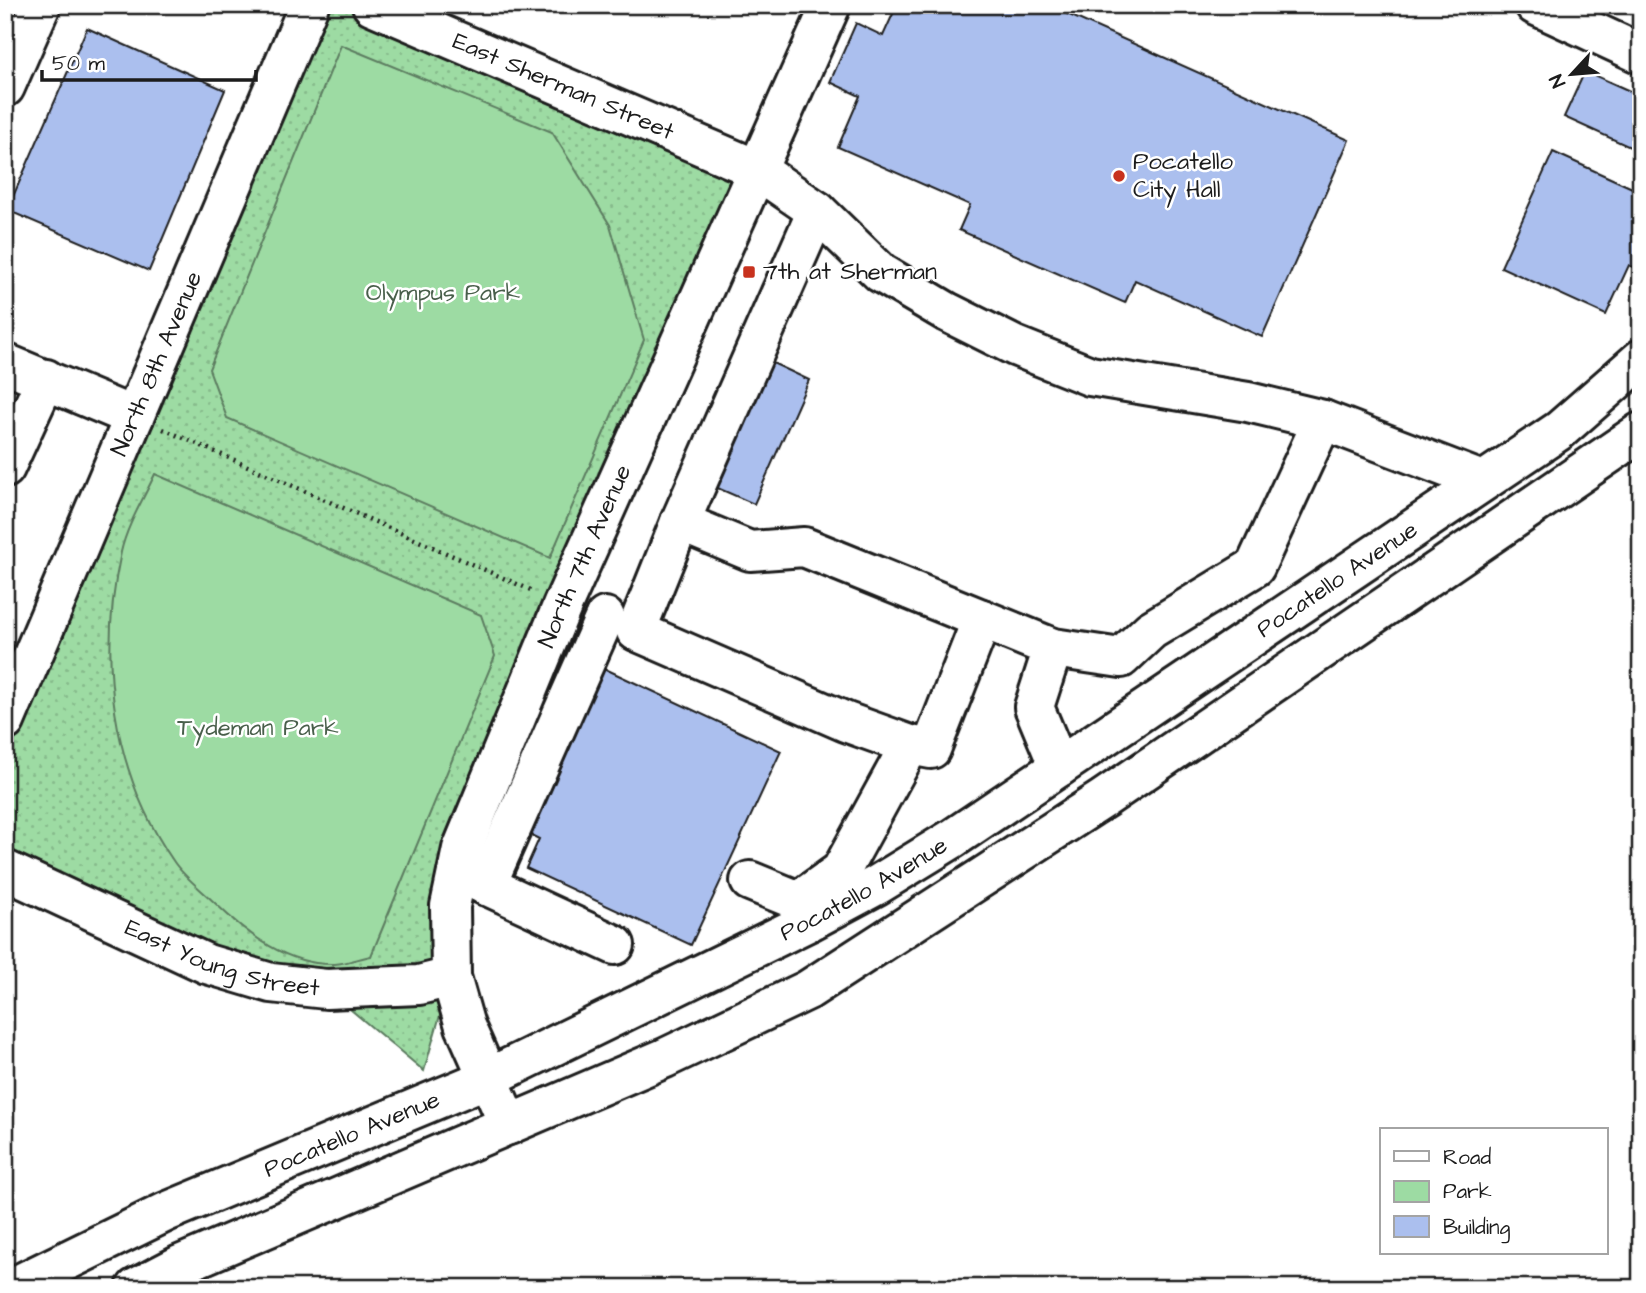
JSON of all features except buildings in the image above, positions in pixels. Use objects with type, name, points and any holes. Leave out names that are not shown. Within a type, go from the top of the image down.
[{"type":"main road","points":[[5,87],[41,5]]},
{"type":"main road","name":"North 8th Avenue","points":[[5,721],[309,5]]},
{"type":"main road","name":"East Sherman Street","points":[[372,5],[756,169],[817,211],[881,273],[947,312],[1015,346],[1090,376],[1248,402],[1323,420],[1482,481]]},
{"type":"main road","name":"North 7th Avenue","points":[[509,1125],[465,1026],[451,977],[450,906],[471,879],[462,849],[563,604],[831,5]]},
{"type":"main road","points":[[1535,5],[1580,14],[1641,54]]},
{"type":"main road","points":[[615,945],[471,879],[680,522],[817,211]]},
{"type":"main road","name":"Pocatello Avenue","points":[[11,1288],[166,1212],[488,1078],[808,922],[877,885],[952,839],[1560,430],[1641,359]]},
{"type":"main road","points":[[5,363],[134,417]]},
{"type":"main road","points":[[5,468],[46,379]]},
{"type":"main road","points":[[680,522],[750,551],[804,547],[1053,648],[1121,658],[1151,630],[1255,567],[1323,420]]},
{"type":"main road","name":"Pocatello Avenue","points":[[136,1288],[715,1036],[808,989],[1103,799],[1641,432]]},
{"type":"main road","points":[[563,604],[620,624],[846,722],[910,745],[931,749],[982,619]]},
{"type":"main road","points":[[1053,648],[1034,707],[1059,767]]},
{"type":"main road","points":[[750,881],[799,901],[841,872],[910,745]]},
{"type":"main road","name":"East Young Street","points":[[5,870],[207,964],[271,984],[326,989],[419,985],[451,977]]},
{"type":"path","points":[[134,417],[563,604]]},
{"type":"green space","name":"Tydeman Park","points":[[309,5],[372,5],[756,169],[462,849],[451,977],[424,1071],[326,989],[5,870],[5,721]]},
{"type":"green space","name":"Olympus Park","points":[[341,45],[552,132],[610,225],[644,340],[550,558],[227,418],[209,369]]},
{"type":"green space","name":"Tydeman Park","points":[[155,474],[481,615],[495,656],[371,956],[335,964],[318,963],[301,960],[269,946],[227,915],[178,868],[153,827],[136,790],[123,752],[115,713],[111,632],[121,552],[131,522]]},
{"type":"place","name":"Pocatello City Hall","points":[[1119,176]]},
{"type":"place","name":"7th at Sherman","points":[[749,272]]}]
